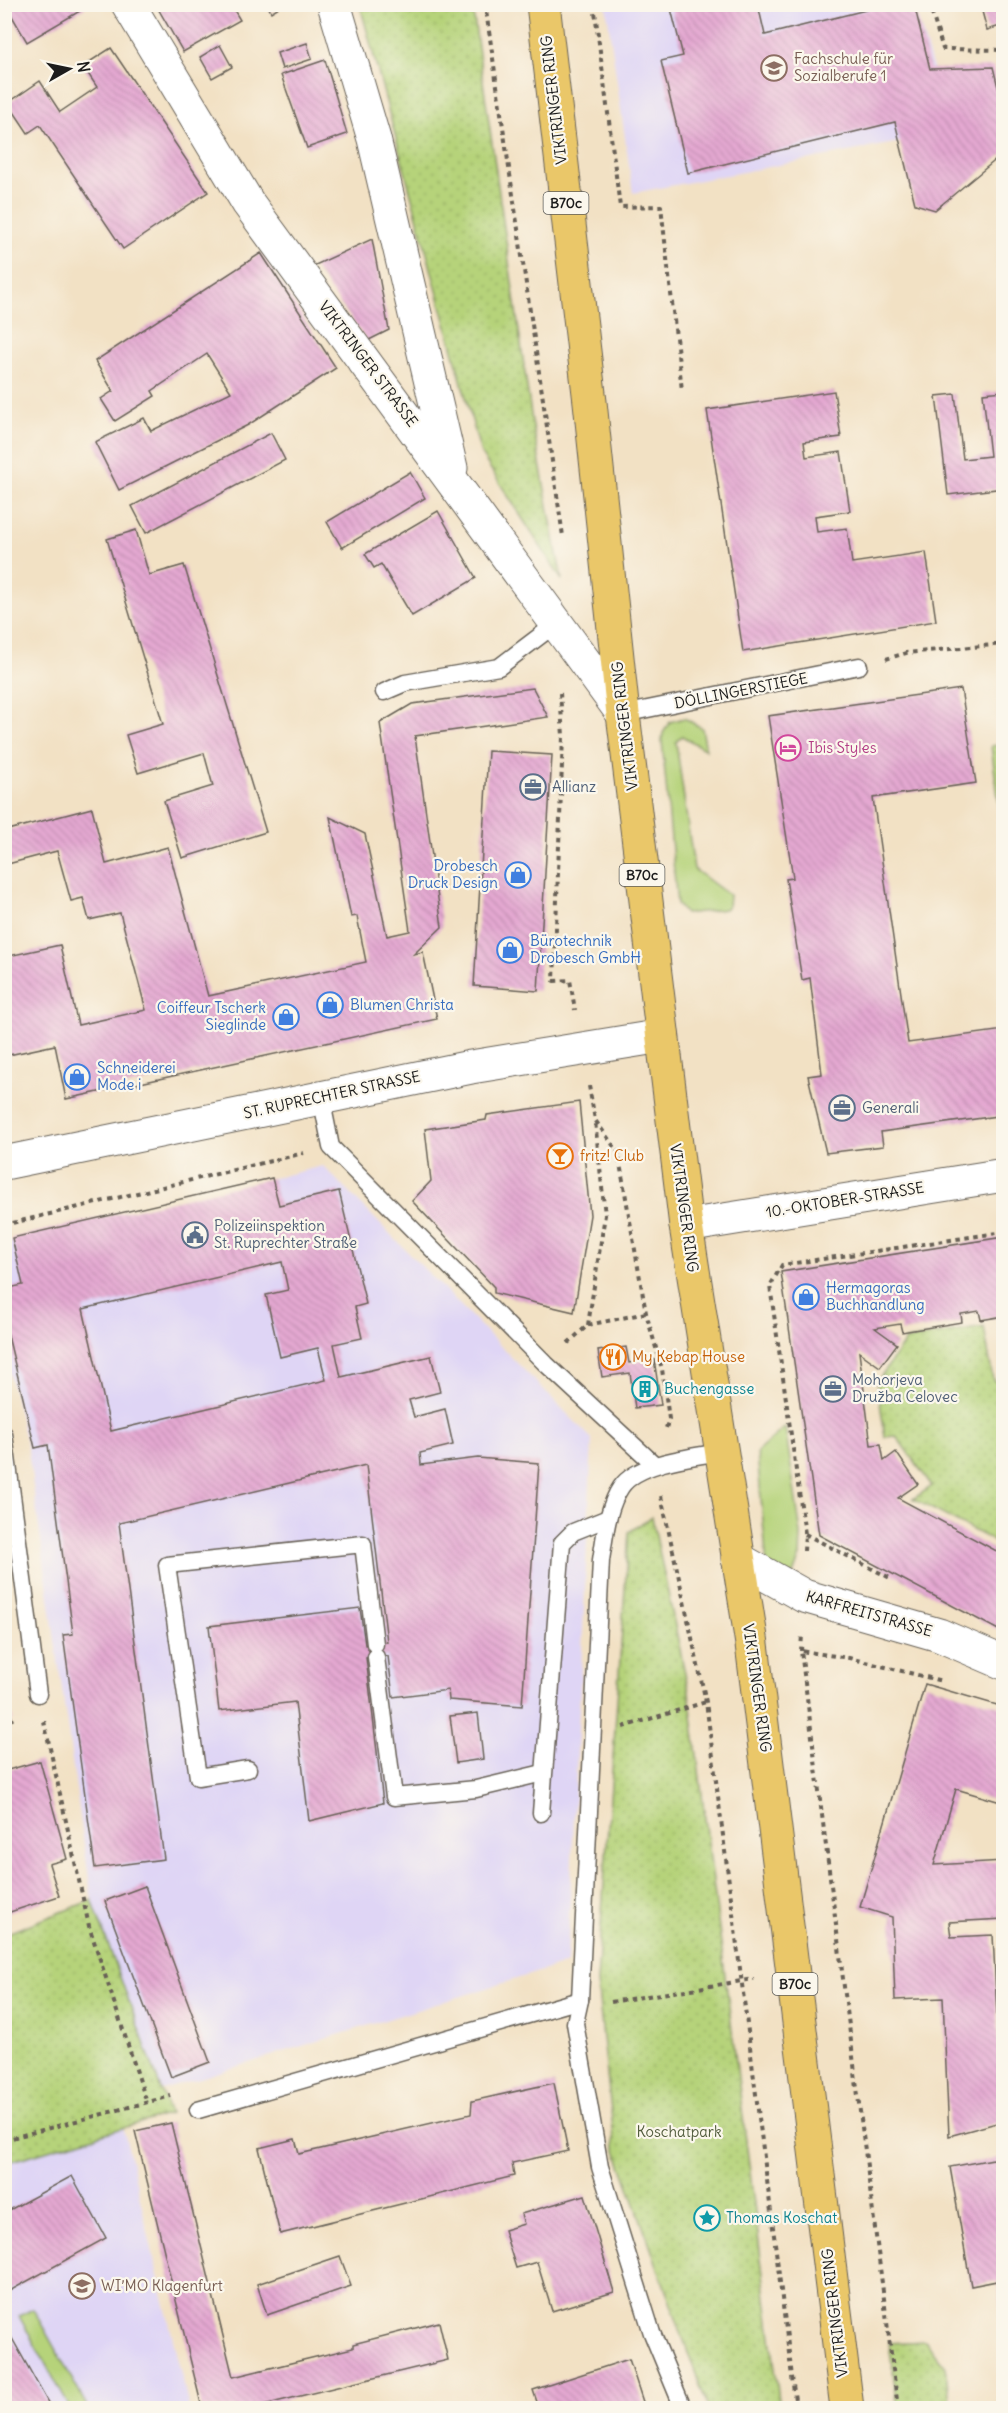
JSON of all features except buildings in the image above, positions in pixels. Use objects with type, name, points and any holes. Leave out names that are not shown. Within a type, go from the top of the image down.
[{"type":"main road","name":"VIKTRINGER RING","points":[[543,4],[590,402],[623,714],[686,1226],[752,1644],[847,2409]]},
{"type":"street","name":"VIKTRINGER STRASSE","points":[[128,4],[248,203],[623,714]]},
{"type":"street","points":[[334,4],[374,139],[454,481]]},
{"type":"street","name":"ST. RUPRECHTER STRASSE","points":[[4,1163],[471,1067],[662,1036]]},
{"type":"street","name":"10.-OKTOBER-STRASSE","points":[[686,1226],[1004,1175]]},
{"type":"street","name":"KARFREITSTRASSE","points":[[738,1559],[804,1596],[939,1635],[1004,1663]]},
{"type":"lane","points":[[384,692],[405,683],[499,667],[561,629]]},
{"type":"lane","name":"DÖLLINGERSTIEGE","points":[[623,714],[859,666]]},
{"type":"lane","points":[[321,1097],[331,1147],[546,1364],[654,1464]]},
{"type":"lane","points":[[4,1434],[38,1694]]},
{"type":"lane","points":[[683,2409],[652,2333],[600,2167],[575,2023],[579,2000],[601,1560],[608,1518],[622,1486],[654,1464],[721,1452]]},
{"type":"lane","points":[[541,1813],[562,1543],[573,1532],[608,1518]]},
{"type":"lane","points":[[248,1769],[198,1777],[167,1565],[363,1544],[394,1797],[476,1789],[543,1773]]},
{"type":"lane","points":[[198,2110],[579,2000]]},
{"type":"path","points":[[485,4],[564,545]]},
{"type":"path","points":[[594,4],[620,207],[661,206],[682,390]]},
{"type":"path","points":[[929,4],[943,49],[1004,50]]},
{"type":"path","points":[[561,629],[559,702],[562,736],[554,981],[570,980],[595,1120],[605,1215],[588,1325]]},
{"type":"path","points":[[906,653],[1004,644]]},
{"type":"path","points":[[595,1120],[618,1152],[646,1313],[662,1369],[669,1419],[654,1464],[706,1702],[796,2409]]},
{"type":"path","points":[[4,1225],[331,1147]]},
{"type":"path","points":[[805,1534],[770,1286],[782,1265],[1004,1232]]},
{"type":"path","points":[[546,1364],[588,1325],[646,1313]]},
{"type":"path","points":[[898,2409],[801,1651],[849,1658],[947,1682]]},
{"type":"path","points":[[38,1694],[89,1926],[147,2103]]},
{"type":"path","points":[[593,1736],[706,1702]]},
{"type":"path","points":[[579,2000],[609,2002],[741,1981]]},
{"type":"shaded area","name":"Fachschule für Sozialberufe 1","points":[[606,5],[914,5],[952,132],[633,193]]},
{"type":"shaded area","points":[[323,1166],[592,1439],[567,1963],[162,2090],[92,1900],[28,1450],[5,1356],[4,1244]]},
{"type":"shaded area","name":"WI’MO Klagenfurt","points":[[123,2126],[189,2408],[5,2408],[4,2163]]},
{"type":"green space","points":[[360,5],[472,5],[532,421],[562,580],[481,454]]},
{"type":"green space","points":[[684,718],[702,728],[706,750],[682,736],[676,742],[694,869],[729,895],[728,906],[725,909],[685,914],[677,904],[662,741],[663,733],[670,722]]},
{"type":"green space","points":[[1004,744],[1003,833],[991,746]]},
{"type":"green space","points":[[984,1327],[993,1380],[1003,1385],[1003,1546],[913,1499],[932,1486],[896,1436],[885,1437],[877,1382],[906,1340]]},
{"type":"green space","points":[[785,1427],[801,1534],[800,1556],[791,1580],[767,1567],[757,1452]]},
{"type":"green space","name":"Koschatpark","points":[[652,1517],[689,1692],[780,2408],[708,2408],[615,2148],[597,1982],[629,1532]]},
{"type":"green space","points":[[92,1900],[170,2114],[5,2163],[5,1934]]},
{"type":"green space","points":[[33,2309],[88,2408],[70,2408],[19,2316]]},
{"type":"green space","points":[[925,2341],[946,2367],[952,2408],[898,2408],[889,2343]]},
{"type":"place","name":"Fachschule für Sozialberufe 1","points":[[774,68]]},
{"type":"place","name":"Ibis Styles","points":[[788,748]]},
{"type":"place","name":"Allianz","points":[[533,787]]},
{"type":"place","name":"Drobesch Druck Design","points":[[518,875]]},
{"type":"place","name":"Bürotechnik Drobesch GmbH","points":[[510,950]]},
{"type":"place","name":"Blumen Christa","points":[[330,1005]]},
{"type":"place","name":"Coiffeur Tscherk Sieglinde","points":[[286,1017]]},
{"type":"place","name":"Schneiderei Mode i","points":[[77,1077]]},
{"type":"place","name":"Generali","points":[[842,1108]]},
{"type":"place","name":"fritz! Club","points":[[560,1156]]},
{"type":"place","name":"Polizeiinspektion St. Ruprechter Straße","points":[[195,1235]]},
{"type":"place","name":"Hermagoras Buchhandlung","points":[[806,1297]]},
{"type":"place","name":"My Kebap House","points":[[613,1357]]},
{"type":"place","name":"Buchengasse","points":[[645,1389]]},
{"type":"place","name":"Mohorjeva Družba Celovec","points":[[833,1389]]},
{"type":"place","name":"Thomas Koschat","points":[[707,2218]]},
{"type":"place","name":"WI’MO Klagenfurt","points":[[82,2286]]}]
